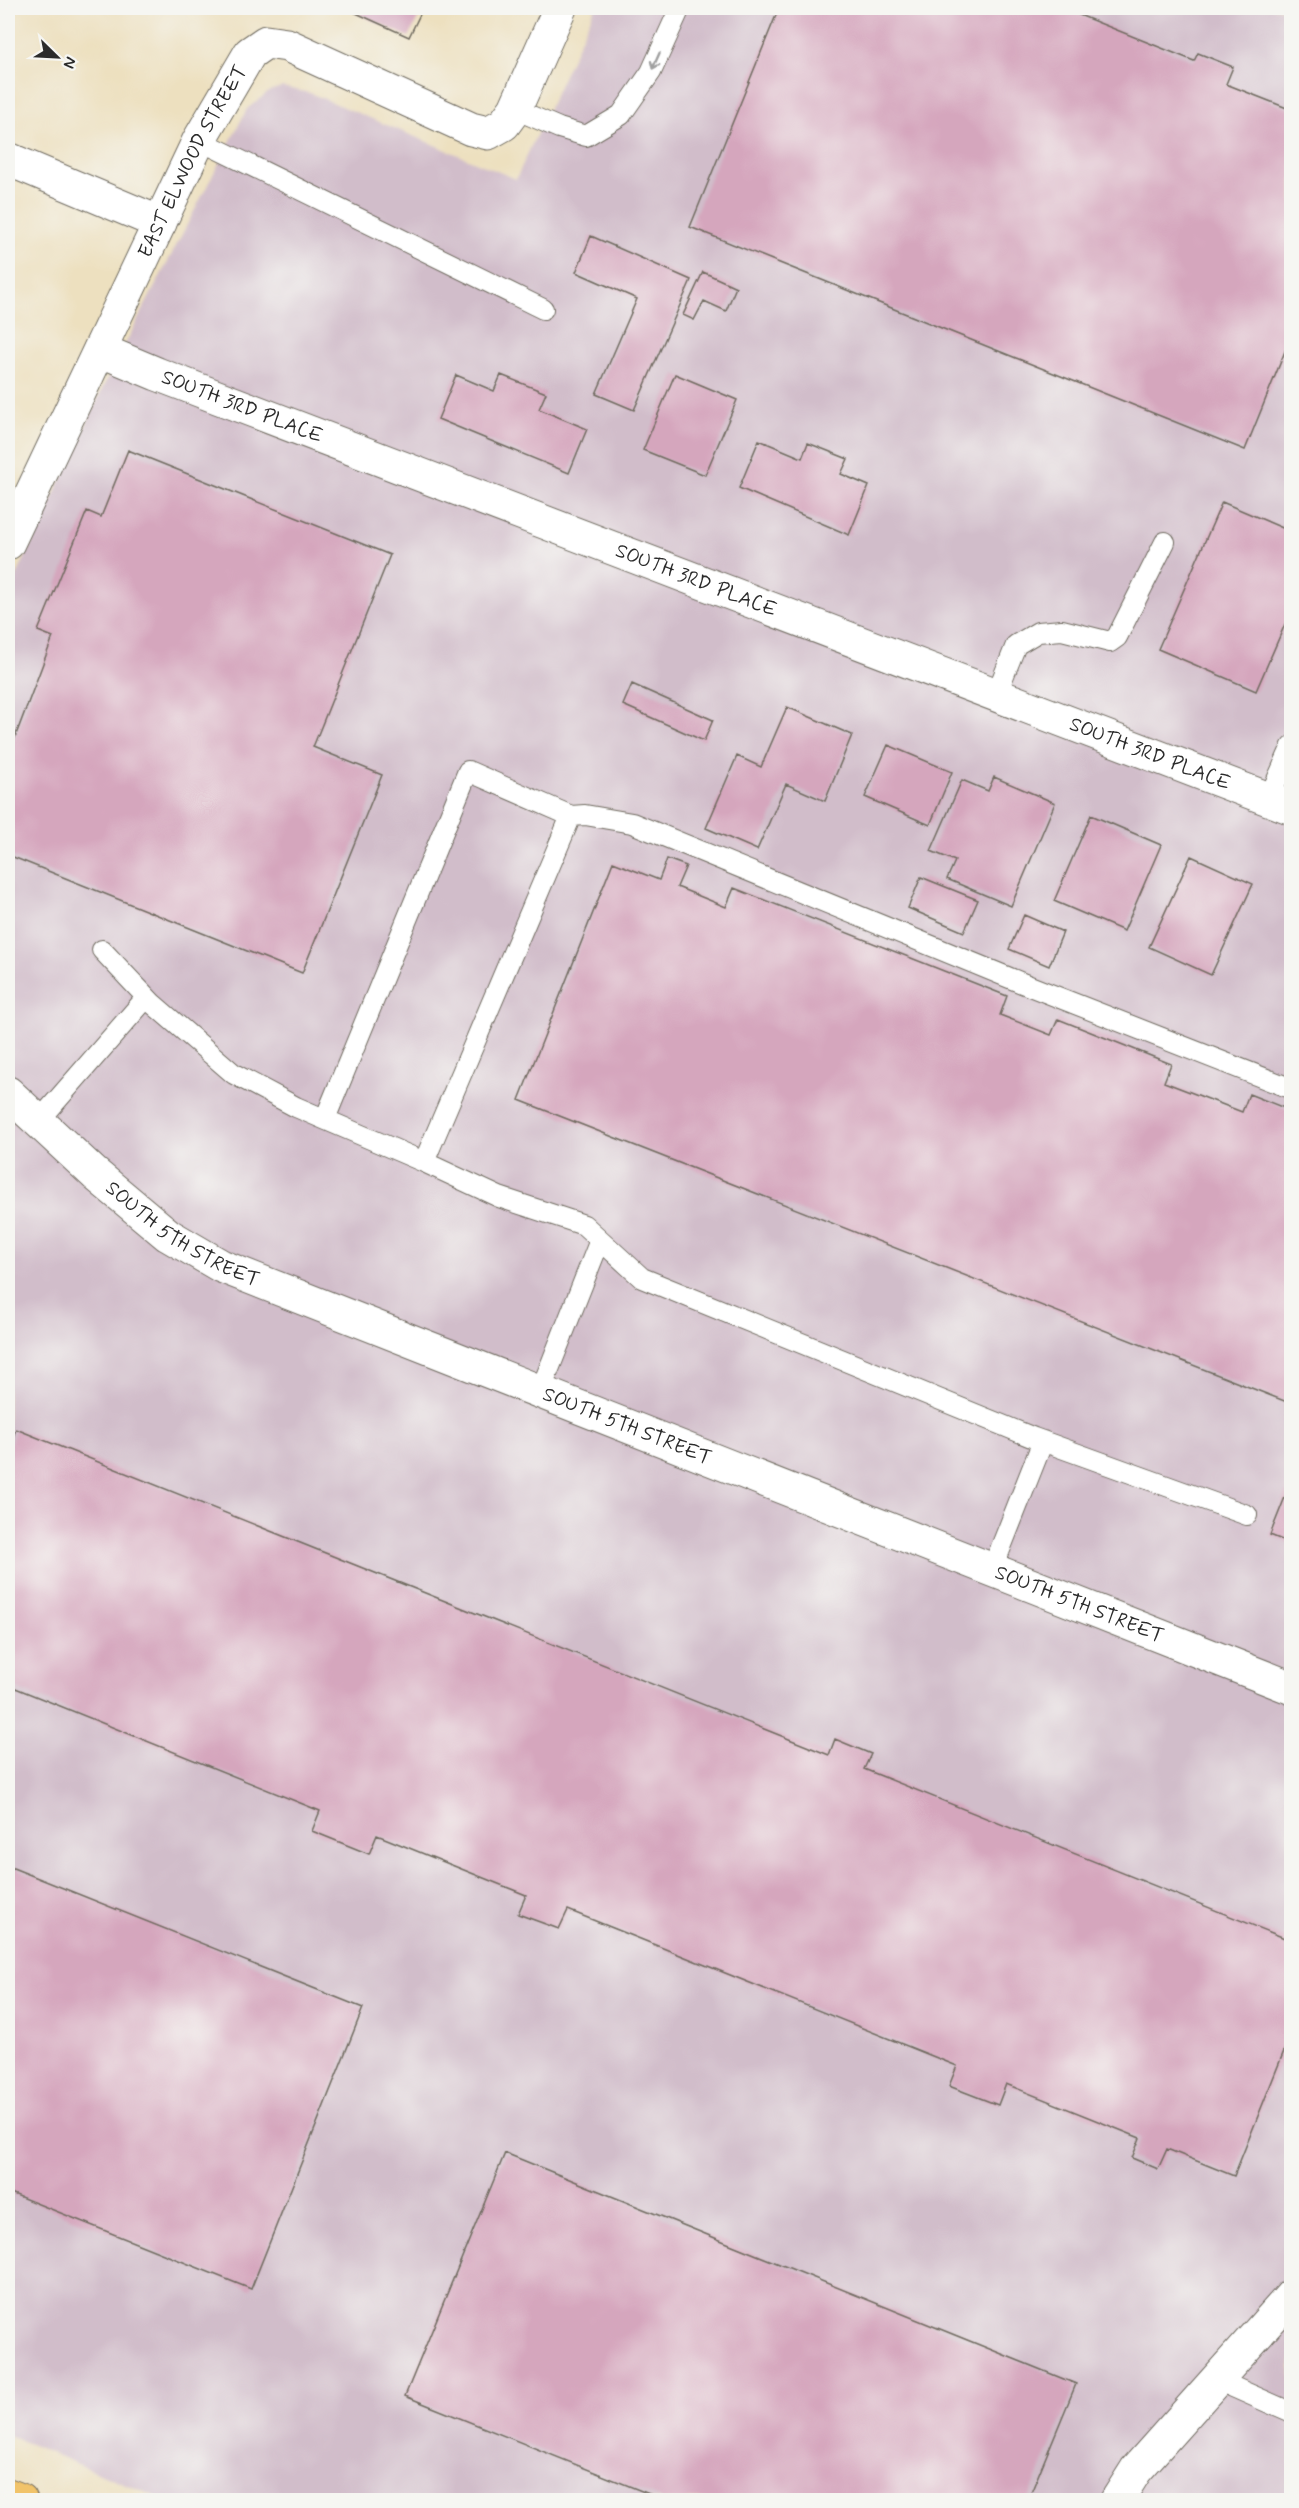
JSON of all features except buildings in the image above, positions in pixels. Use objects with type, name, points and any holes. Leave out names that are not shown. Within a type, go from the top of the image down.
[{"type":"main road","points":[[8,2495],[21,2500]]},
{"type":"street","name":"EAST ELWOOD STREET","points":[[8,543],[199,140],[249,52],[266,42],[287,45],[471,129],[488,133],[504,124],[515,109],[560,8]]},
{"type":"street","points":[[8,159],[160,224]]},
{"type":"street","name":"SOUTH 3RD PLACE","points":[[100,350],[1280,804]]},
{"type":"street","name":"SOUTH 5TH STREET","points":[[8,1093],[95,1174],[168,1235],[221,1266],[1292,1688]]},
{"type":"street","points":[[1117,2500],[1136,2469],[1292,2295]]},
{"type":"lane","points":[[515,109],[559,128],[586,136],[621,115],[651,72],[680,8]]},
{"type":"lane","points":[[199,140],[543,309]]},
{"type":"lane","points":[[996,695],[1016,645],[1038,632],[1062,630],[1110,642],[1118,637],[1165,542]]},
{"type":"lane","points":[[1280,804],[1292,746]]},
{"type":"lane","points":[[325,1119],[468,771],[571,816],[585,815],[632,823],[1022,983],[1292,1089]]},
{"type":"lane","points":[[424,1162],[571,816]]},
{"type":"lane","points":[[102,950],[146,998],[234,1074],[296,1107],[499,1197],[584,1225],[642,1278],[1043,1441],[1247,1515]]},
{"type":"lane","points":[[38,1122],[146,998]]},
{"type":"lane","points":[[540,1392],[600,1240]]},
{"type":"lane","points":[[992,1570],[1043,1441]]},
{"type":"lane","points":[[1215,2379],[1292,2413]]},
{"type":"shaded area","points":[[595,8],[1291,8],[1291,2500],[164,2500],[8,2435],[8,595],[105,383],[247,109],[270,91],[282,87],[310,93],[516,179]]}]
